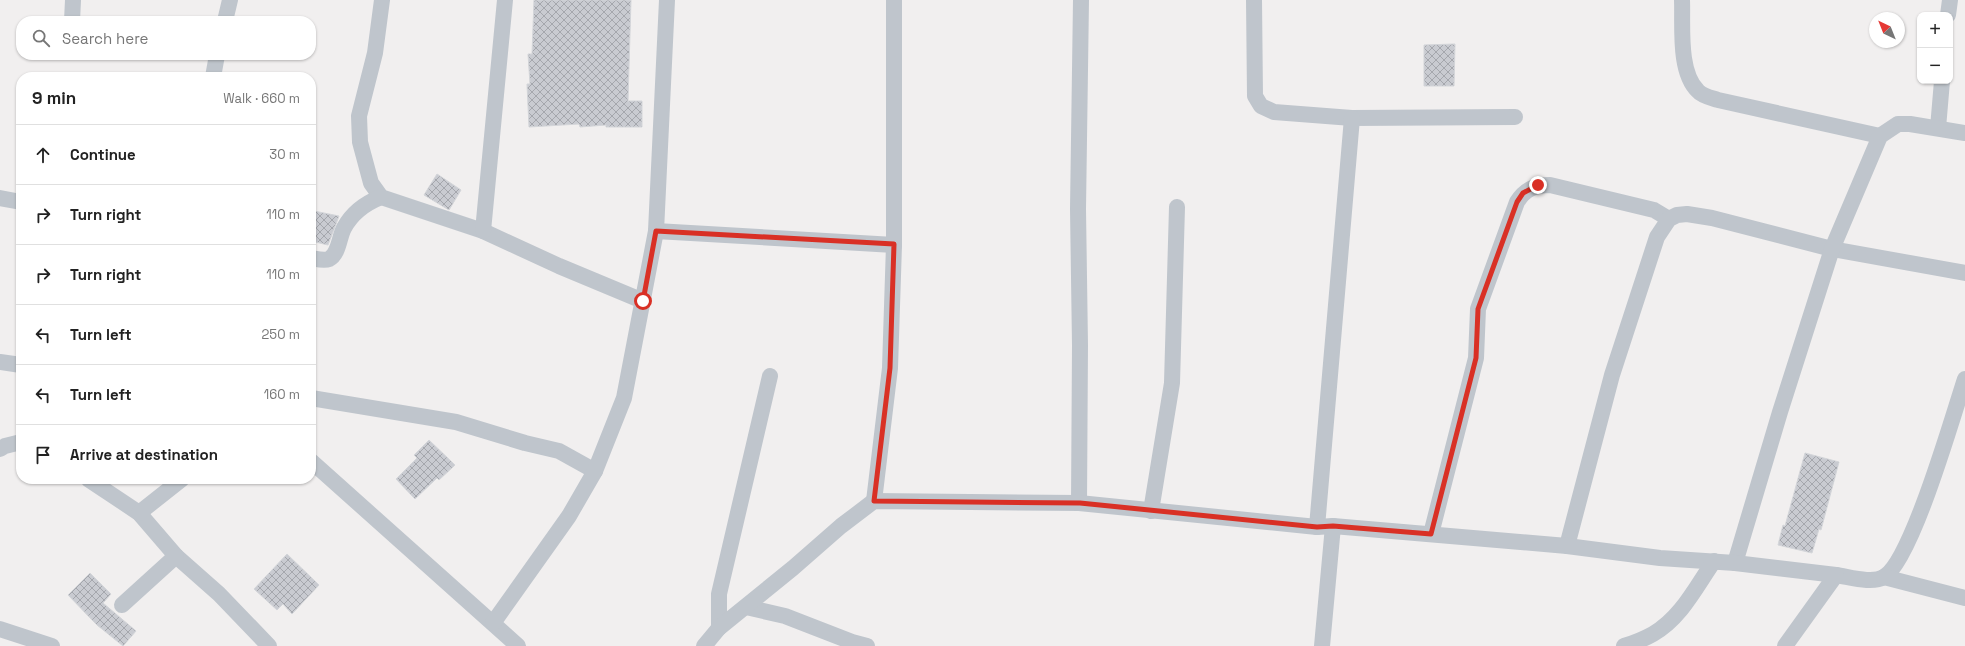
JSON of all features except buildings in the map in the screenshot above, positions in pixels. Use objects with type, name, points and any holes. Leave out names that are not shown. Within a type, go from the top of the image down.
[{"type":"street","points":[[72,16],[73,0]]},
{"type":"street","points":[[226,16],[230,0]]},
{"type":"street","points":[[382,0],[375,53],[359,116],[360,142],[371,183],[381,197],[483,230],[559,266],[643,301]]},
{"type":"street","points":[[483,230],[505,0]]},
{"type":"street","points":[[493,623],[569,516],[595,471],[624,398],[656,231],[667,0]]},
{"type":"street","points":[[874,501],[890,368],[894,244],[894,0]]},
{"type":"street","points":[[1080,503],[1078,209],[1081,0]]},
{"type":"street","points":[[1254,0],[1255,96],[1261,106],[1274,112],[1352,118],[1515,117]]},
{"type":"street","points":[[1682,0],[1685,69],[1689,80],[1698,92],[1718,100],[1880,136]]},
{"type":"street","points":[[1948,12],[1950,0]]},
{"type":"street","points":[[214,72],[217,60]]},
{"type":"street","points":[[1938,128],[1942,84]]},
{"type":"street","points":[[1322,646],[1325,527],[1352,118]]},
{"type":"street","points":[[1735,563],[1780,412],[1832,250],[1880,136],[1898,124],[1938,128],[1965,133]]},
{"type":"street","points":[[1431,534],[1476,358],[1478,309],[1517,202],[1523,193],[1538,185],[1550,185],[1654,210],[1669,219]]},
{"type":"street","points":[[316,259],[323,260],[330,258],[334,254],[344,228],[358,210],[369,202],[381,197]]},
{"type":"street","points":[[0,198],[16,201]]},
{"type":"street","points":[[1151,511],[1172,383],[1177,207]]},
{"type":"street","points":[[1566,546],[1612,375],[1657,237],[1669,219],[1678,215],[1687,214],[1712,218],[1832,250],[1965,273]]},
{"type":"street","points":[[656,231],[894,244]]},
{"type":"street","points":[[0,362],[16,364]]},
{"type":"street","points":[[719,628],[719,594],[770,376]]},
{"type":"street","points":[[704,646],[719,628],[794,568],[841,526],[874,501],[1080,503],[1325,527],[1431,534],[1566,546],[1660,558],[1735,563],[1874,580],[1884,577],[1894,569],[1924,505],[1965,379]]},
{"type":"street","points":[[316,399],[456,422],[525,443],[559,451],[595,471]]},
{"type":"street","points":[[0,449],[16,443]]},
{"type":"street","points":[[316,464],[518,646]]},
{"type":"street","points":[[96,484],[139,513],[176,556],[219,594],[269,646]]},
{"type":"street","points":[[139,513],[176,484]]},
{"type":"street","points":[[122,605],[176,556]]},
{"type":"street","points":[[1624,646],[1653,634],[1669,622],[1682,609],[1714,561]]},
{"type":"street","points":[[1785,646],[1836,575]]},
{"type":"street","points":[[1884,577],[1965,598]]},
{"type":"street","points":[[746,607],[784,616],[852,642],[867,646]]},
{"type":"street","points":[[0,630],[52,646]]},
{"type":"route","points":[[643,301],[656,231],[894,244],[890,368],[874,501],[1080,503],[1317,527],[1333,526],[1431,534],[1476,358],[1478,336],[1476,324],[1478,309],[1517,202],[1523,193],[1538,185]]}]
